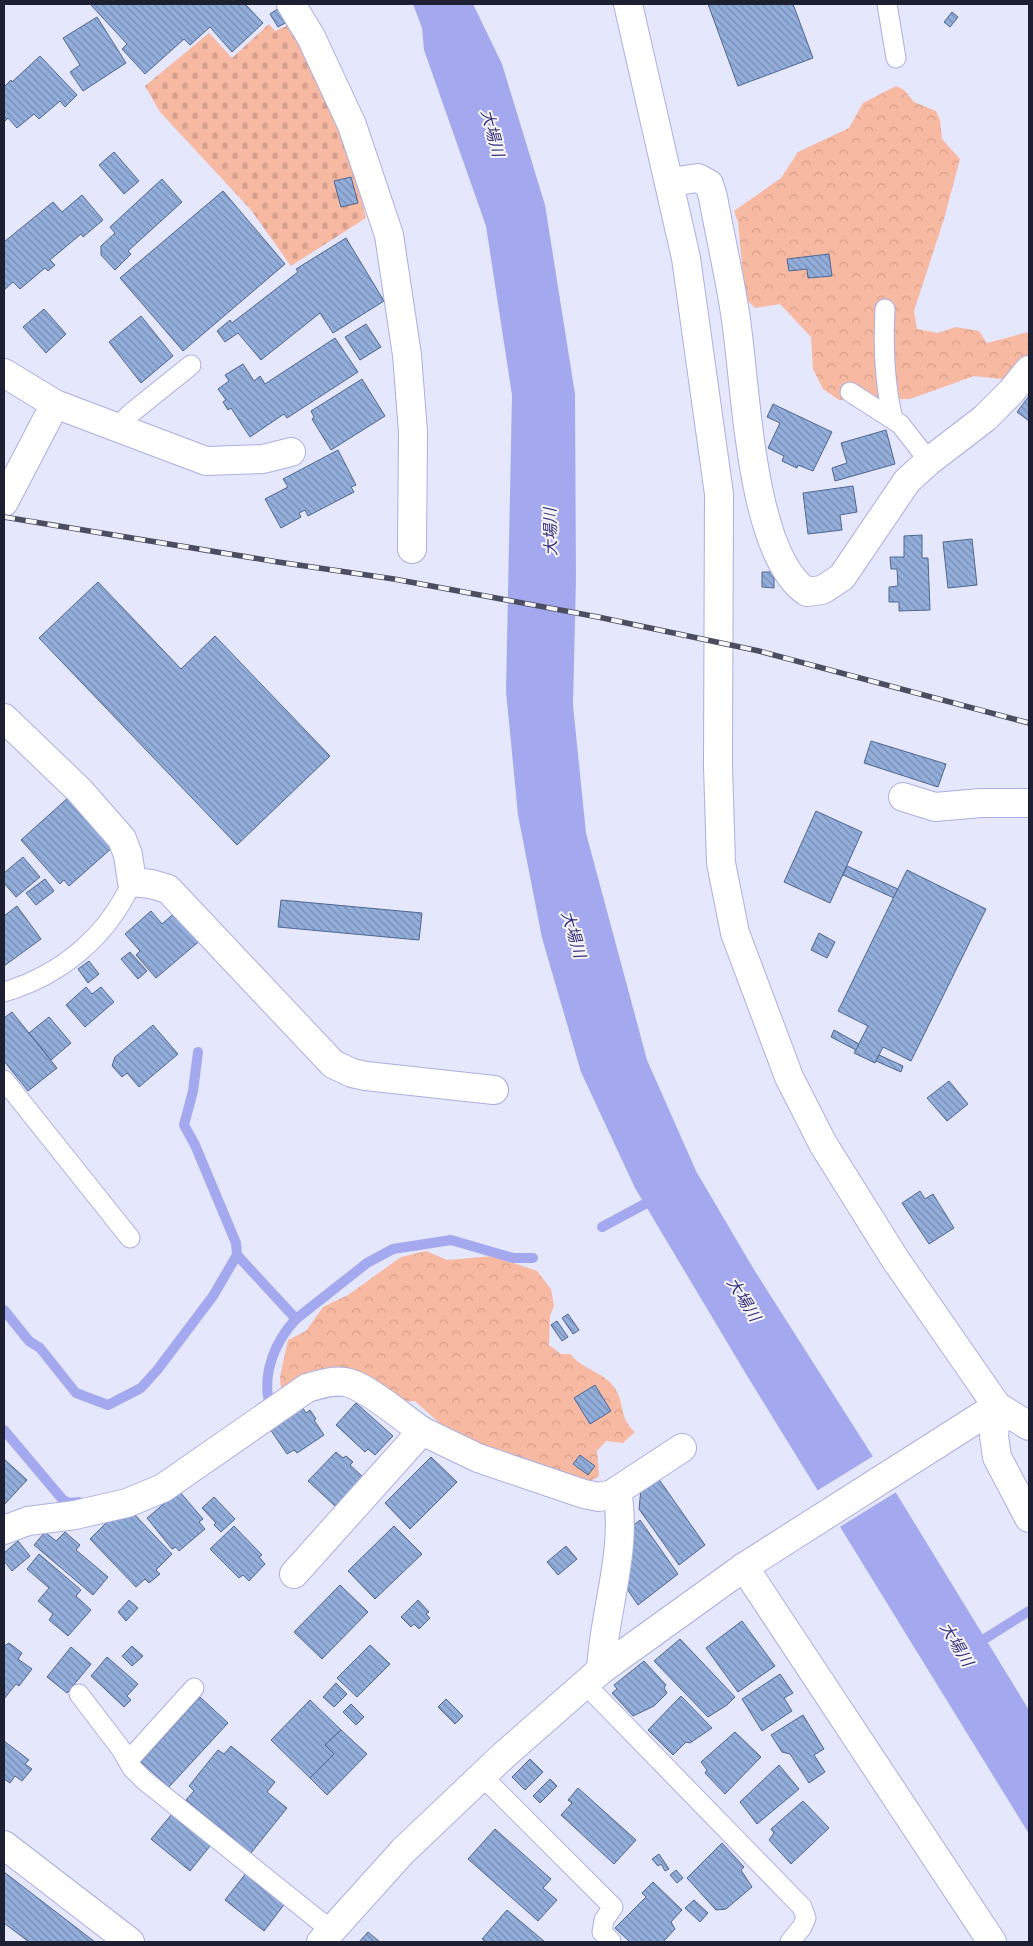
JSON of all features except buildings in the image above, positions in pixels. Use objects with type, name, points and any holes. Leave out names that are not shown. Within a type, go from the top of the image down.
[{"type":"street","points":[[291,4],[311,37],[352,125],[389,235],[407,355],[413,432],[412,549]]},
{"type":"street","points":[[628,4],[688,267],[719,494],[718,766],[721,863],[735,933],[789,1077],[823,1144],[895,1259],[997,1406],[1029,1426]]},
{"type":"street","points":[[670,182],[698,178],[709,184],[735,313],[757,488],[767,525],[793,580],[807,592],[822,590],[842,577],[908,481],[929,461],[985,418],[1011,392],[1029,370]]},
{"type":"street","points":[[4,373],[55,404],[206,461],[263,459],[291,452]]},
{"type":"street","points":[[4,502],[55,404]]},
{"type":"street","points":[[4,718],[79,790],[117,832],[128,855],[132,882],[168,888],[333,1064],[352,1073],[366,1076],[494,1090]]},
{"type":"street","points":[[903,797],[934,807],[981,803],[1029,803]]},
{"type":"street","points":[[4,1530],[28,1521],[75,1515],[127,1503],[163,1488],[307,1388],[328,1382],[349,1383],[366,1392],[422,1431],[478,1458],[584,1494],[599,1497],[617,1491],[682,1448]]},
{"type":"street","points":[[327,1936],[403,1851],[481,1775],[593,1677],[750,1563],[997,1406]]},
{"type":"street","points":[[997,1406],[994,1436],[997,1457],[1029,1518]]},
{"type":"street","points":[[294,1574],[422,1431]]},
{"type":"street","points":[[593,1677],[602,1642],[621,1535],[617,1491]]},
{"type":"street","points":[[750,1563],[992,1942]]},
{"type":"street","points":[[4,1845],[130,1942]]},
{"type":"lane","points":[[887,4],[896,58]]},
{"type":"lane","points":[[885,309],[883,349],[888,397],[893,419]]},
{"type":"lane","points":[[117,428],[130,414],[191,365]]},
{"type":"lane","points":[[850,392],[900,424],[929,461]]},
{"type":"lane","points":[[4,992],[37,981],[72,959],[102,930],[122,905],[132,882]]},
{"type":"lane","points":[[4,1080],[130,1238]]},
{"type":"lane","points":[[593,1677],[802,1907],[806,1918],[802,1927],[790,1942]]},
{"type":"lane","points":[[128,1761],[194,1688]]},
{"type":"lane","points":[[79,1694],[144,1780],[327,1936]]},
{"type":"lane","points":[[481,1775],[613,1907],[604,1920],[602,1932],[611,1941]]},
{"type":"green space","points":[[269,24],[275,31],[289,25],[333,111],[355,174],[366,218],[291,266],[251,210],[160,112],[145,86],[209,33],[232,58]]},
{"type":"green space","points":[[896,86],[904,90],[914,102],[936,111],[940,120],[942,139],[960,159],[944,219],[914,311],[917,329],[938,333],[956,327],[979,331],[987,343],[1028,332],[1029,329],[1029,382],[974,376],[910,399],[839,400],[823,389],[813,369],[811,337],[780,304],[755,308],[745,298],[738,222],[734,211],[781,178],[798,152],[849,128],[863,103]]},
{"type":"green space","points":[[426,1251],[447,1260],[494,1256],[537,1271],[551,1289],[554,1306],[550,1316],[549,1345],[561,1354],[570,1354],[581,1364],[601,1375],[612,1384],[619,1396],[624,1417],[635,1432],[623,1443],[606,1441],[597,1451],[599,1476],[587,1483],[479,1450],[462,1434],[447,1430],[415,1401],[397,1402],[364,1373],[281,1389],[280,1377],[288,1340],[306,1331],[323,1307],[348,1295],[401,1257]]},
{"type":"water","name":"大場川","points":[[413,4],[473,4],[502,64],[545,205],[575,394],[576,579],[573,705],[586,833],[647,1060],[696,1171],[753,1268],[893,1488],[1029,1710],[1029,1834],[746,1374],[635,1188],[581,1072],[542,938],[518,815],[506,691],[512,395],[486,226],[424,50],[422,28]]},
{"type":"pier","points":[[875,1455],[898,1491],[838,1528],[815,1492]]},
{"type":"waterway","points":[[198,1052],[193,1091],[184,1125],[195,1145],[236,1243],[237,1255]]},
{"type":"waterway","points":[[602,1227],[656,1198]]},
{"type":"waterway","points":[[4,1310],[29,1341],[40,1348],[76,1393],[108,1405],[141,1388],[158,1369],[213,1296],[237,1255],[296,1319],[367,1263],[393,1249],[451,1240],[513,1258],[533,1258]]},
{"type":"waterway","points":[[263,1407],[269,1402],[267,1379],[272,1357],[282,1337],[296,1319]]},
{"type":"waterway","points":[[4,1430],[63,1500],[69,1503],[79,1502]]},
{"type":"waterway","name":"大場川","points":[[975,1645],[1029,1611]]},
{"type":"railway","points":[[4,517],[394,579],[598,617],[759,651],[1029,723]]}]
